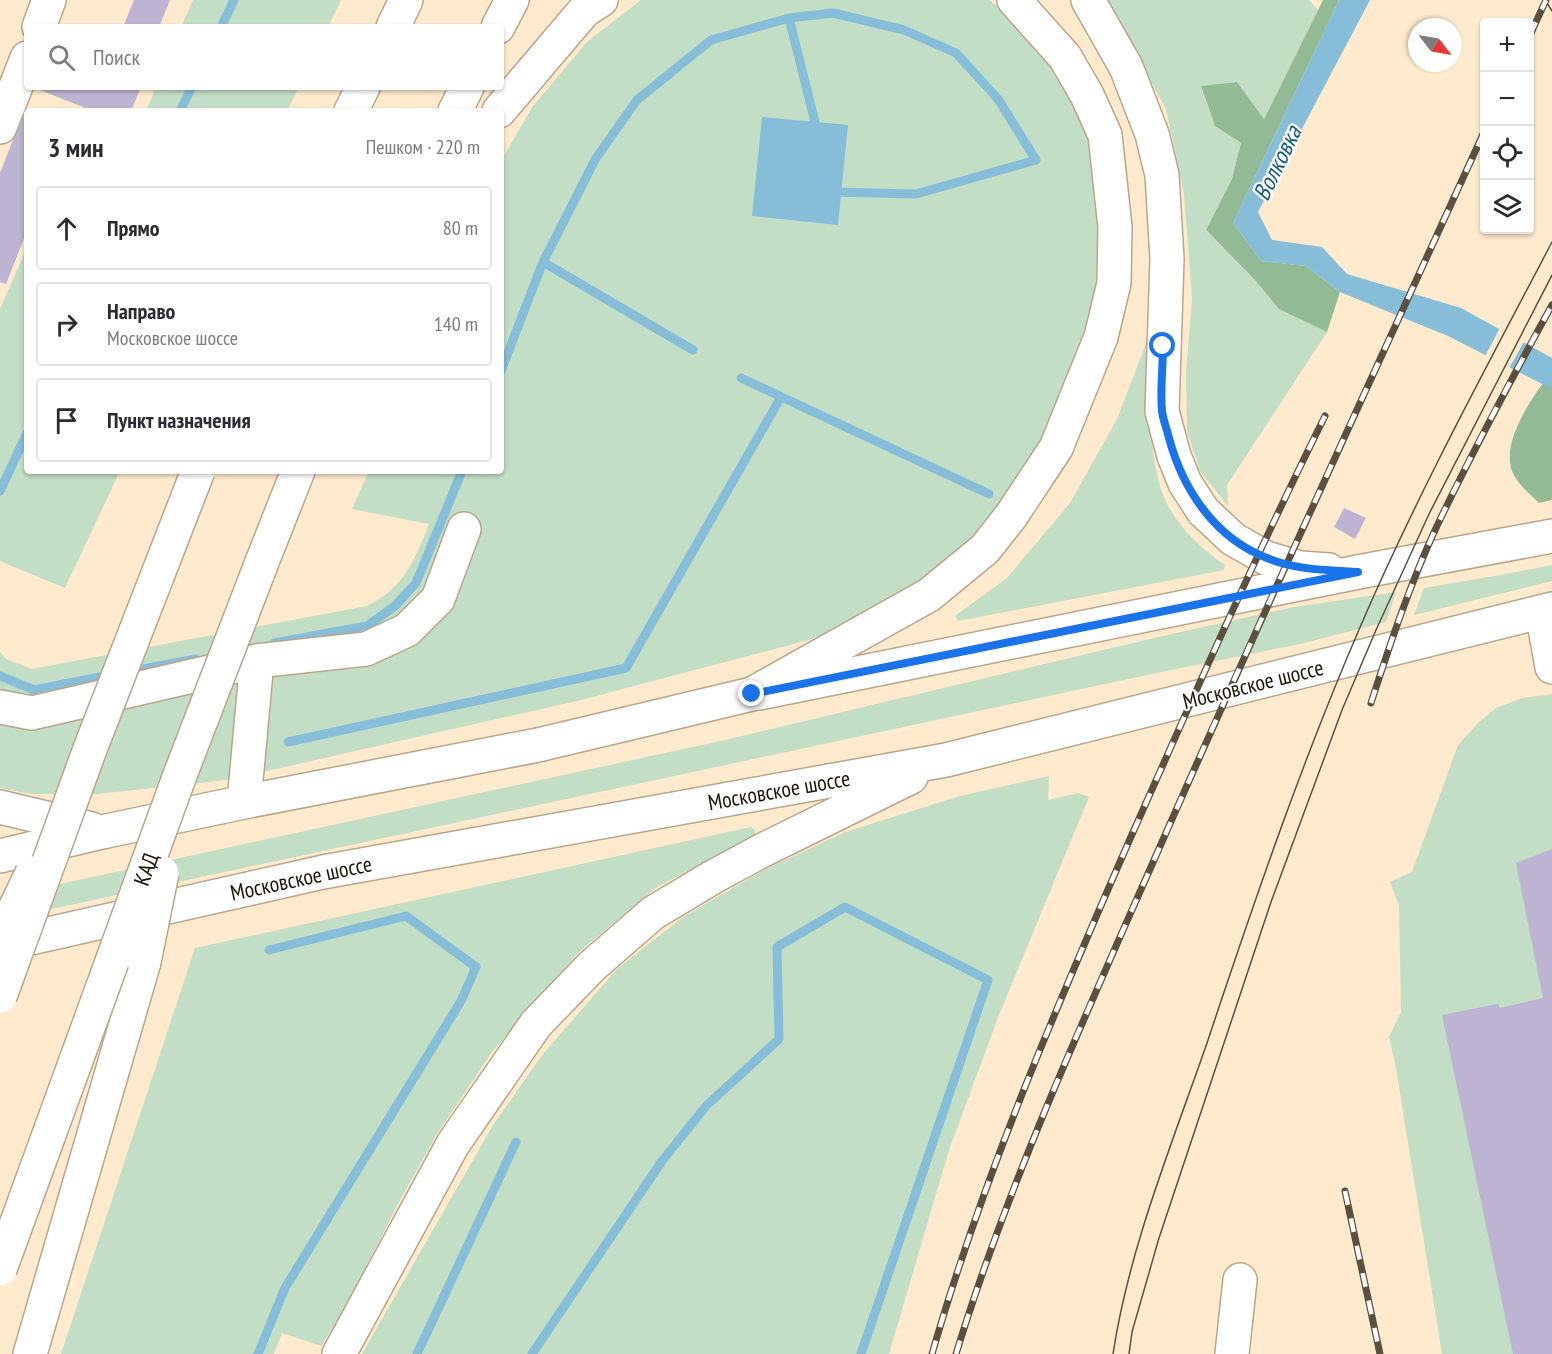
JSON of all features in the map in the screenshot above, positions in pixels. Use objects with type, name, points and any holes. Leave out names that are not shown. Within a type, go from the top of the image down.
[{"type":"main road","points":[[40,24],[49,0]]},
{"type":"main road","points":[[394,24],[406,0]]},
{"type":"main road","points":[[500,24],[512,0]]},
{"type":"main road","points":[[502,108],[584,11],[601,0]]},
{"type":"main road","points":[[752,694],[929,595],[985,549],[1011,516],[1056,448],[1101,338],[1114,283],[1115,227],[1105,135],[1087,95],[1065,57],[1014,0]]},
{"type":"main road","points":[[1088,0],[1126,67],[1152,134],[1162,175],[1167,259],[1162,411],[1174,456],[1185,483],[1203,511],[1233,539],[1266,558],[1301,568],[1358,572]]},
{"type":"main road","points":[[0,127],[24,66]]},
{"type":"main road","points":[[352,108],[362,90]]},
{"type":"main road","points":[[456,108],[466,90]]},
{"type":"main road","points":[[0,996],[90,749],[197,474]]},
{"type":"main road","name":"КАД","points":[[0,1269],[180,775],[297,474]]},
{"type":"main road","points":[[0,706],[32,714],[257,661],[366,649],[407,630],[438,600],[464,529]]},
{"type":"main road","points":[[0,856],[244,802],[538,745],[752,694],[1358,572],[1552,536]]},
{"type":"main road","points":[[1547,610],[1552,667]]},
{"type":"main road","name":"Московское шоссе","points":[[0,945],[323,872],[945,760],[1547,610]]},
{"type":"main road","points":[[244,802],[257,661]]},
{"type":"main road","points":[[0,940],[90,749]]},
{"type":"main road","points":[[339,1353],[453,1144],[536,1024],[592,966],[653,913],[713,877],[945,760]]},
{"type":"main road","points":[[30,1354],[144,962],[180,775]]},
{"type":"main road","points":[[0,807],[102,832]]},
{"type":"main road","points":[[1232,1354],[1240,1280]]},
{"type":"green space","points":[[193,0],[341,0],[329,24],[182,24]]},
{"type":"green space","points":[[641,0],[989,0],[1015,19],[1057,67],[1086,124],[1102,183],[1103,252],[1093,317],[1050,424],[1022,477],[960,554],[866,619],[809,640],[577,701],[227,780],[97,794],[31,794],[0,788],[0,652],[6,659],[32,669],[367,606],[391,590],[407,572],[429,524],[352,509],[368,474],[504,474],[504,156],[533,106],[588,41]]},
{"type":"green space","points":[[1105,0],[1309,0],[1318,10],[1264,119],[1237,82],[1201,87],[1215,126],[1241,143],[1232,179],[1206,231],[1254,279],[1279,309],[1327,332],[1227,485],[1228,506],[1200,471],[1187,431],[1186,372],[1192,298],[1184,194],[1166,109]]},
{"type":"green space","points":[[1323,0],[1339,0],[1233,223],[1261,261],[1306,266],[1340,292],[1327,332],[1279,309],[1254,279],[1206,230],[1232,179],[1241,143],[1215,126],[1201,86],[1237,82],[1264,119]]},
{"type":"green space","points":[[155,90],[298,90],[288,108],[147,108]]},
{"type":"green space","points":[[24,254],[24,474],[119,474],[65,588],[0,561],[0,309]]},
{"type":"green space","points":[[1154,316],[1151,425],[1152,447],[1161,489],[1179,522],[1205,550],[1225,565],[1224,570],[958,621],[955,616],[1007,578],[1070,503],[1117,419]]},
{"type":"green space","points":[[1552,371],[1552,500],[1539,503],[1514,476],[1510,458],[1511,445],[1521,418]]},
{"type":"green space","points":[[1552,565],[1552,581],[1414,615],[1424,588]]},
{"type":"green space","points":[[1396,592],[1386,622],[1300,644],[0,920],[0,897],[725,740],[1294,607]]},
{"type":"green space","points":[[1552,694],[1552,1354],[1442,1354],[1389,1037],[1401,1012],[1399,906],[1390,882],[1412,872],[1458,745],[1478,723],[1496,708],[1522,698]]},
{"type":"green space","points":[[1049,776],[1048,800],[1078,793],[1089,797],[999,1015],[949,1150],[889,1354],[362,1354],[493,1125],[543,1054],[617,969],[683,917],[762,871],[845,832],[960,796]]},
{"type":"green space","points":[[751,827],[755,830],[755,834],[750,838],[657,887],[581,950],[492,1052],[437,1134],[399,1202],[345,1308],[321,1346],[282,1333],[274,1354],[61,1354],[195,948]]},
{"type":"water","name":"Волковка","points":[[1339,0],[1370,0],[1258,212],[1272,240],[1322,247],[1347,274],[1461,308],[1552,358],[1552,389],[1448,336],[1340,292],[1306,266],[1261,261],[1233,223]]},
{"type":"water","points":[[762,117],[848,125],[838,225],[752,216]]},
{"type":"pier","points":[[1501,326],[1525,340],[1508,370],[1484,358]]},
{"type":"building","points":[[134,0],[170,0],[160,24],[124,24]]},
{"type":"building","points":[[40,90],[140,90],[132,108],[85,108]]},
{"type":"building","points":[[22,117],[24,118],[24,239],[6,284],[0,282],[0,173]]},
{"type":"building","points":[[1344,508],[1366,518],[1355,539],[1334,527]]},
{"type":"building","points":[[1552,849],[1552,1354],[1513,1354],[1442,1015],[1498,1004],[1500,1008],[1543,998],[1516,863]]},
{"type":"waterway","points":[[222,24],[234,0]]},
{"type":"waterway","points":[[504,363],[543,262],[596,158],[637,100],[711,40],[789,18],[833,13],[904,30],[956,53],[998,99],[1036,160],[916,194],[831,192]]},
{"type":"waterway","points":[[789,18],[815,122],[814,134]]},
{"type":"waterway","points":[[182,108],[190,90]]},
{"type":"waterway","points":[[543,262],[693,350]]},
{"type":"waterway","points":[[741,378],[989,494]]},
{"type":"waterway","points":[[288,742],[626,668],[781,397]]},
{"type":"waterway","points":[[0,491],[24,439]]},
{"type":"waterway","points":[[274,643],[367,626],[395,606],[416,583],[461,474]]},
{"type":"waterway","points":[[127,672],[196,659]]},
{"type":"waterway","points":[[0,676],[34,690],[110,675]]},
{"type":"waterway","points":[[532,1354],[662,1161],[706,1106],[779,1039],[777,947],[845,907],[988,980],[861,1354]]},
{"type":"waterway","points":[[258,1354],[285,1288],[461,1001],[476,967],[406,916],[269,950]]},
{"type":"waterway","points":[[417,1354],[516,1142]]},
{"type":"tram line","points":[[1545,0],[1552,11]]},
{"type":"tram line","points":[[1113,1354],[1120,1314],[1153,1197],[1261,885],[1339,676],[1383,576],[1453,431],[1552,242]]},
{"type":"tram line","points":[[1129,1354],[1132,1332],[1159,1238],[1271,902],[1342,710],[1429,514],[1552,275]]},
{"type":"railway","points":[[1534,26],[1546,0]]},
{"type":"railway","points":[[956,1354],[1000,1226],[1076,1037],[1238,671],[1480,141]]},
{"type":"railway","points":[[1371,703],[1409,592],[1436,528],[1478,443],[1552,305]]},
{"type":"railway","points":[[932,1354],[974,1223],[1048,1030],[1201,679],[1325,416]]},
{"type":"railway","points":[[1345,1191],[1380,1354]]},
{"type":"route","points":[[752,694],[1358,572],[1301,568],[1266,558],[1233,539],[1203,511],[1185,483],[1174,456],[1162,411],[1163,346]]}]
